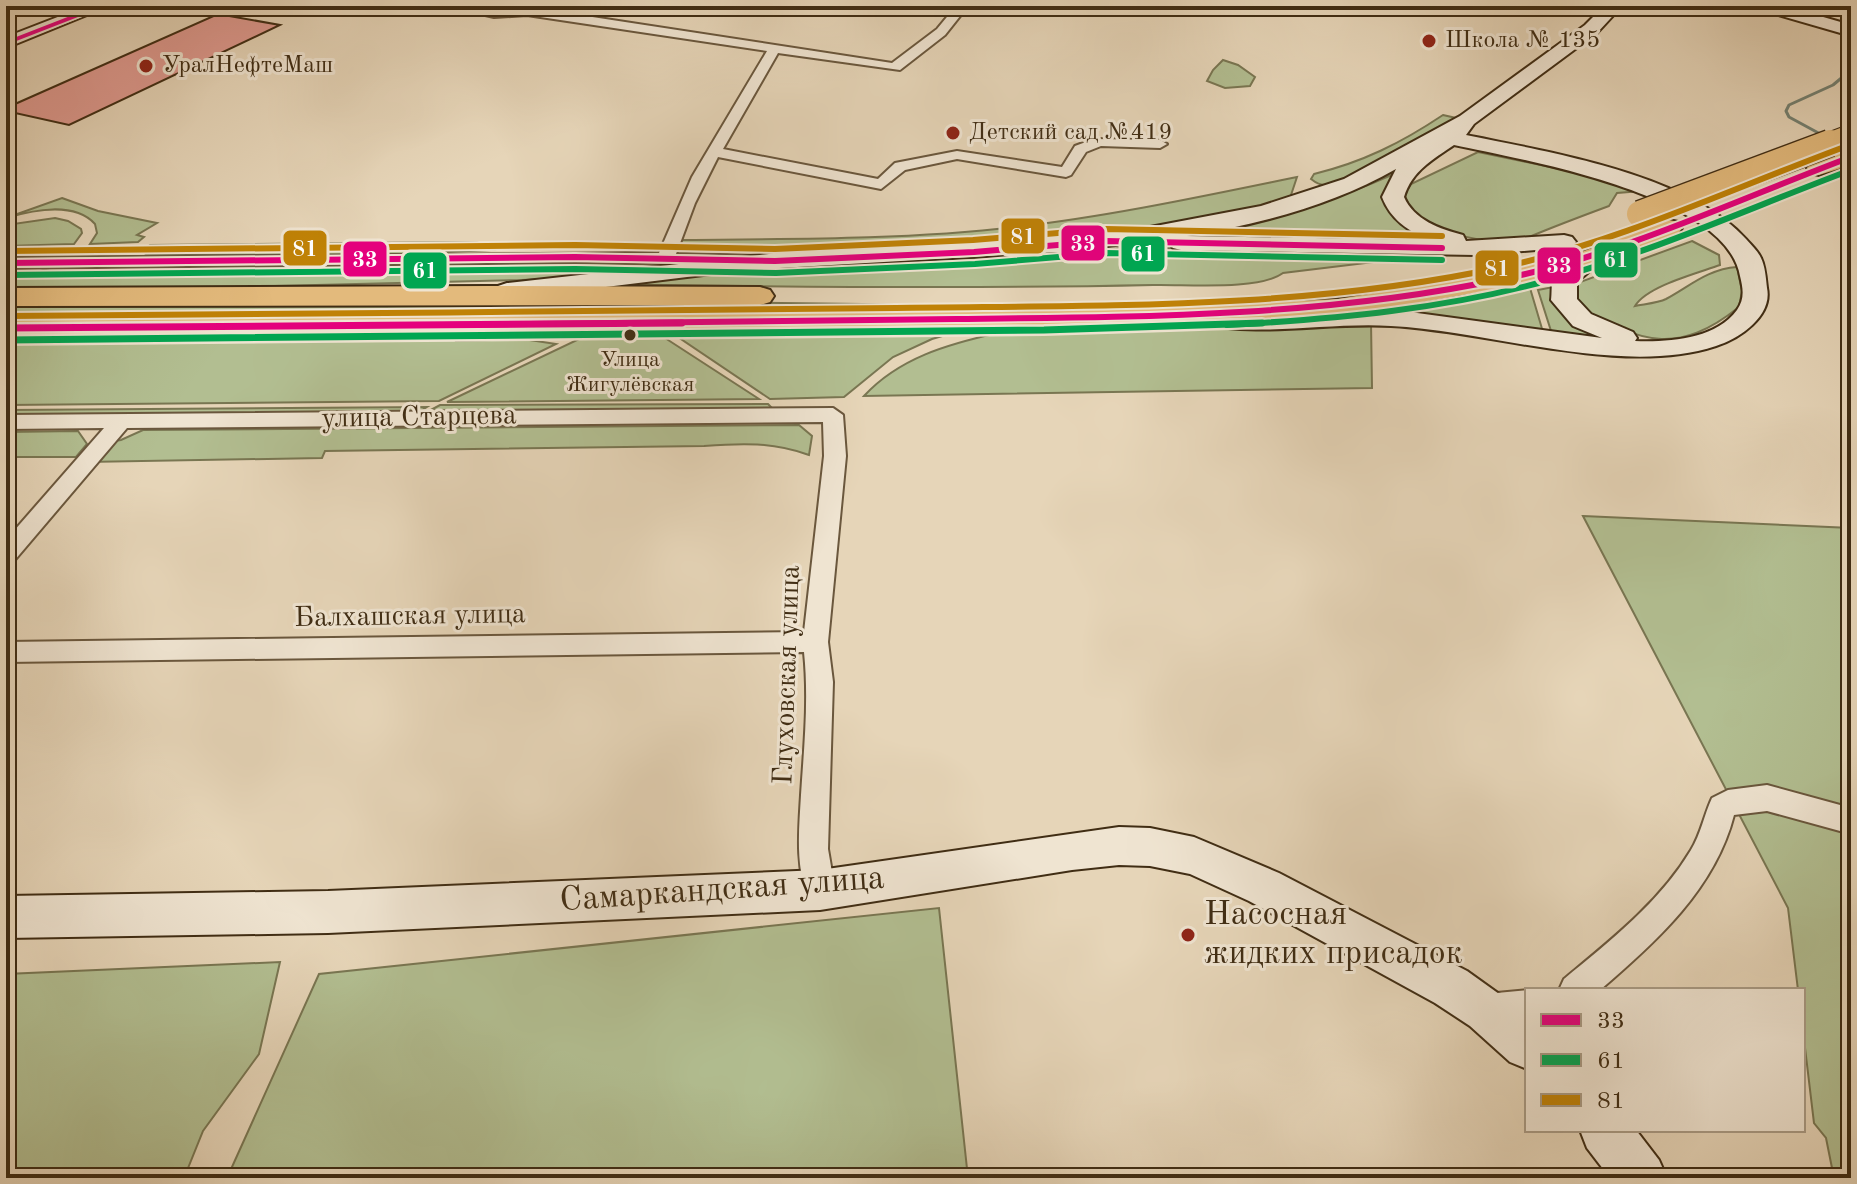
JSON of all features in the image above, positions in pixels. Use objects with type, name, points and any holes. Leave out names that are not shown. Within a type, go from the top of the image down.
[{"type":"main road","points":[[6,43],[101,6]]},
{"type":"main road","points":[[1767,6],[1851,31]]},
{"type":"main road","points":[[1789,6],[1851,24]]},
{"type":"main road","points":[[1498,247],[1470,244],[1437,234],[1409,220],[1395,203],[1394,190],[1422,156],[1614,9]]},
{"type":"main road","points":[[1106,241],[1302,201],[1360,179],[1426,140],[1460,129],[1642,185],[1685,203],[1720,228],[1748,258],[1757,287],[1755,302],[1736,325],[1723,334],[1696,344],[1664,349],[1621,348],[1393,318],[1268,322],[1175,316]]},
{"type":"main road","points":[[6,297],[487,294],[937,297],[1249,294],[1332,288],[1495,262],[1564,242],[1851,135]]},
{"type":"main road","points":[[6,328],[1175,316],[1338,308],[1508,279],[1594,257],[1851,157]]},
{"type":"main road","points":[[487,294],[775,261],[974,252],[1106,241],[1498,247],[1564,242]]},
{"type":"main road","points":[[1594,257],[1565,280],[1562,287],[1564,300],[1575,314],[1594,326],[1624,338],[1659,344],[1696,344]]},
{"type":"main road","name":"Самаркандская улица","points":[[6,917],[328,912],[820,890],[1099,847],[1164,849],[1210,862],[1264,887],[1451,987],[1507,1008],[1525,1041]]},
{"type":"main road","points":[[1606,1132],[1641,1178]]},
{"type":"street","points":[[452,6],[494,13],[531,8],[895,67],[941,32],[962,6]]},
{"type":"street","points":[[666,258],[672,236],[715,152],[775,48]]},
{"type":"street","points":[[715,152],[881,184],[900,166],[957,155],[1066,172],[1080,149],[1099,142],[1160,144]]},
{"type":"street","points":[[6,263],[666,258],[775,261]]},
{"type":"street","name":"улица Старцева","points":[[6,422],[833,415]]},
{"type":"street","name":"Глуховская улица","points":[[820,890],[813,849],[820,682],[815,642],[835,456],[833,415]]},
{"type":"street","points":[[6,555],[121,421]]},
{"type":"street","name":"Балхашская улица","points":[[6,652],[815,642]]},
{"type":"street","points":[[1577,988],[1619,952],[1688,881],[1707,852],[1719,826],[1722,807],[1728,803],[1767,798],[1851,821]]},
{"type":"green space","points":[[1223,60],[1238,65],[1255,77],[1250,86],[1225,88],[1207,81]]},
{"type":"green space","points":[[1443,115],[1456,118],[1357,176],[1325,185],[1311,179],[1314,174],[1381,150]]},
{"type":"green space","points":[[1478,152],[1593,176],[1642,191],[1617,193],[1609,206],[1515,240],[1498,241],[1457,235],[1422,219],[1410,207],[1405,194],[1411,184]]},
{"type":"green space","points":[[1400,171],[1386,190],[1450,245],[1163,238],[1254,220],[1313,204]]},
{"type":"green space","points":[[1297,177],[1290,198],[1216,216],[1067,238],[916,247],[688,251],[678,247],[677,240],[889,237],[1016,227],[1122,211]]},
{"type":"green space","points":[[62,198],[98,211],[157,223],[137,235],[144,237],[138,242],[90,244],[97,233],[95,224],[76,212],[40,210],[6,218]]},
{"type":"green space","points":[[55,218],[81,229],[82,233],[74,244],[6,246],[6,225]]},
{"type":"green space","points":[[1692,241],[1719,255],[1720,265],[1661,286],[1635,306],[1663,300],[1708,275],[1737,267],[1742,291],[1739,307],[1717,323],[1697,333],[1659,339],[1621,329],[1578,306],[1572,285]]},
{"type":"green space","points":[[477,242],[493,250],[381,255],[147,255],[143,252],[150,245]]},
{"type":"green space","points":[[1123,248],[1306,248],[1448,253],[1283,273],[1257,282],[1221,285],[877,287],[601,284],[797,261],[1007,257]]},
{"type":"green space","points":[[701,261],[585,277],[522,280],[6,289],[6,281],[53,267]]},
{"type":"green space","points":[[1553,287],[1622,341],[1552,334],[1538,290]]},
{"type":"green space","points":[[1530,288],[1543,332],[1397,315]]},
{"type":"green space","points":[[640,301],[940,305],[937,309],[6,315],[6,305]]},
{"type":"green space","points":[[1371,322],[1372,388],[864,396],[893,372],[925,354],[998,333],[1275,328]]},
{"type":"green space","points":[[973,327],[932,339],[893,357],[844,397],[770,399],[675,335],[698,331]]},
{"type":"green space","points":[[458,330],[456,341],[523,339],[556,344],[439,401],[6,405],[6,334]]},
{"type":"green space","points":[[665,338],[759,399],[447,402],[579,339]]},
{"type":"green space","points":[[768,404],[773,409],[427,412],[440,405]]},
{"type":"green space","points":[[427,407],[419,412],[6,415],[6,410]]},
{"type":"green space","points":[[799,425],[812,436],[809,455],[783,448],[744,444],[325,451],[322,458],[87,462],[107,442],[121,440],[143,430]]},
{"type":"green space","points":[[78,431],[87,444],[76,457],[6,457],[6,432]]},
{"type":"green space","points":[[1583,516],[1851,528],[1851,1178],[1834,1178],[1826,1138],[1814,1123],[1805,1048],[1805,988],[1798,988],[1788,908]]},
{"type":"green space","points":[[939,908],[968,1178],[227,1178],[319,974]]},
{"type":"green space","points":[[280,962],[259,1054],[203,1131],[184,1178],[6,1178],[6,974]]},
{"type":"building","name":"УралНефтеМаш","points":[[218,14],[280,25],[69,125],[6,111],[6,108]]},
{"type":"waterway","points":[[1824,136],[1789,117],[1786,111],[1789,105],[1833,85],[1851,70]]},
{"type":"transit line","name":"33","points":[[6,43],[101,6]]},
{"type":"transit line","name":"81","points":[[6,316],[1125,305],[1277,299],[1353,292],[1503,267],[1591,243],[1847,146]]},
{"type":"transit line","name":"33","points":[[6,328],[1127,317],[1280,311],[1356,304],[1506,279],[1594,255],[1851,157]]},
{"type":"transit line","name":"61","points":[[6,340],[1121,329],[1353,315],[1430,305],[1550,280],[1637,253],[1851,170]]},
{"type":"transit line","name":"81","points":[[6,251],[575,245],[775,249],[973,240],[1106,229],[1442,236]]},
{"type":"transit line","name":"33","points":[[6,263],[575,257],[775,261],[974,252],[1106,241],[1442,248]]},
{"type":"transit line","name":"61","points":[[6,275],[575,269],[776,273],[975,264],[1106,253],[1442,260]]},
{"type":"place","name":"Школа № 135","points":[[1429,41]]},
{"type":"place","name":"УралНефтеМаш","points":[[146,66]]},
{"type":"place","name":"Детский сад №419","points":[[953,133]]},
{"type":"place","name":"Улица Жигулёвская","points":[[630,335]]},
{"type":"place","name":"Насосная жидких присадок","points":[[1188,935]]}]
